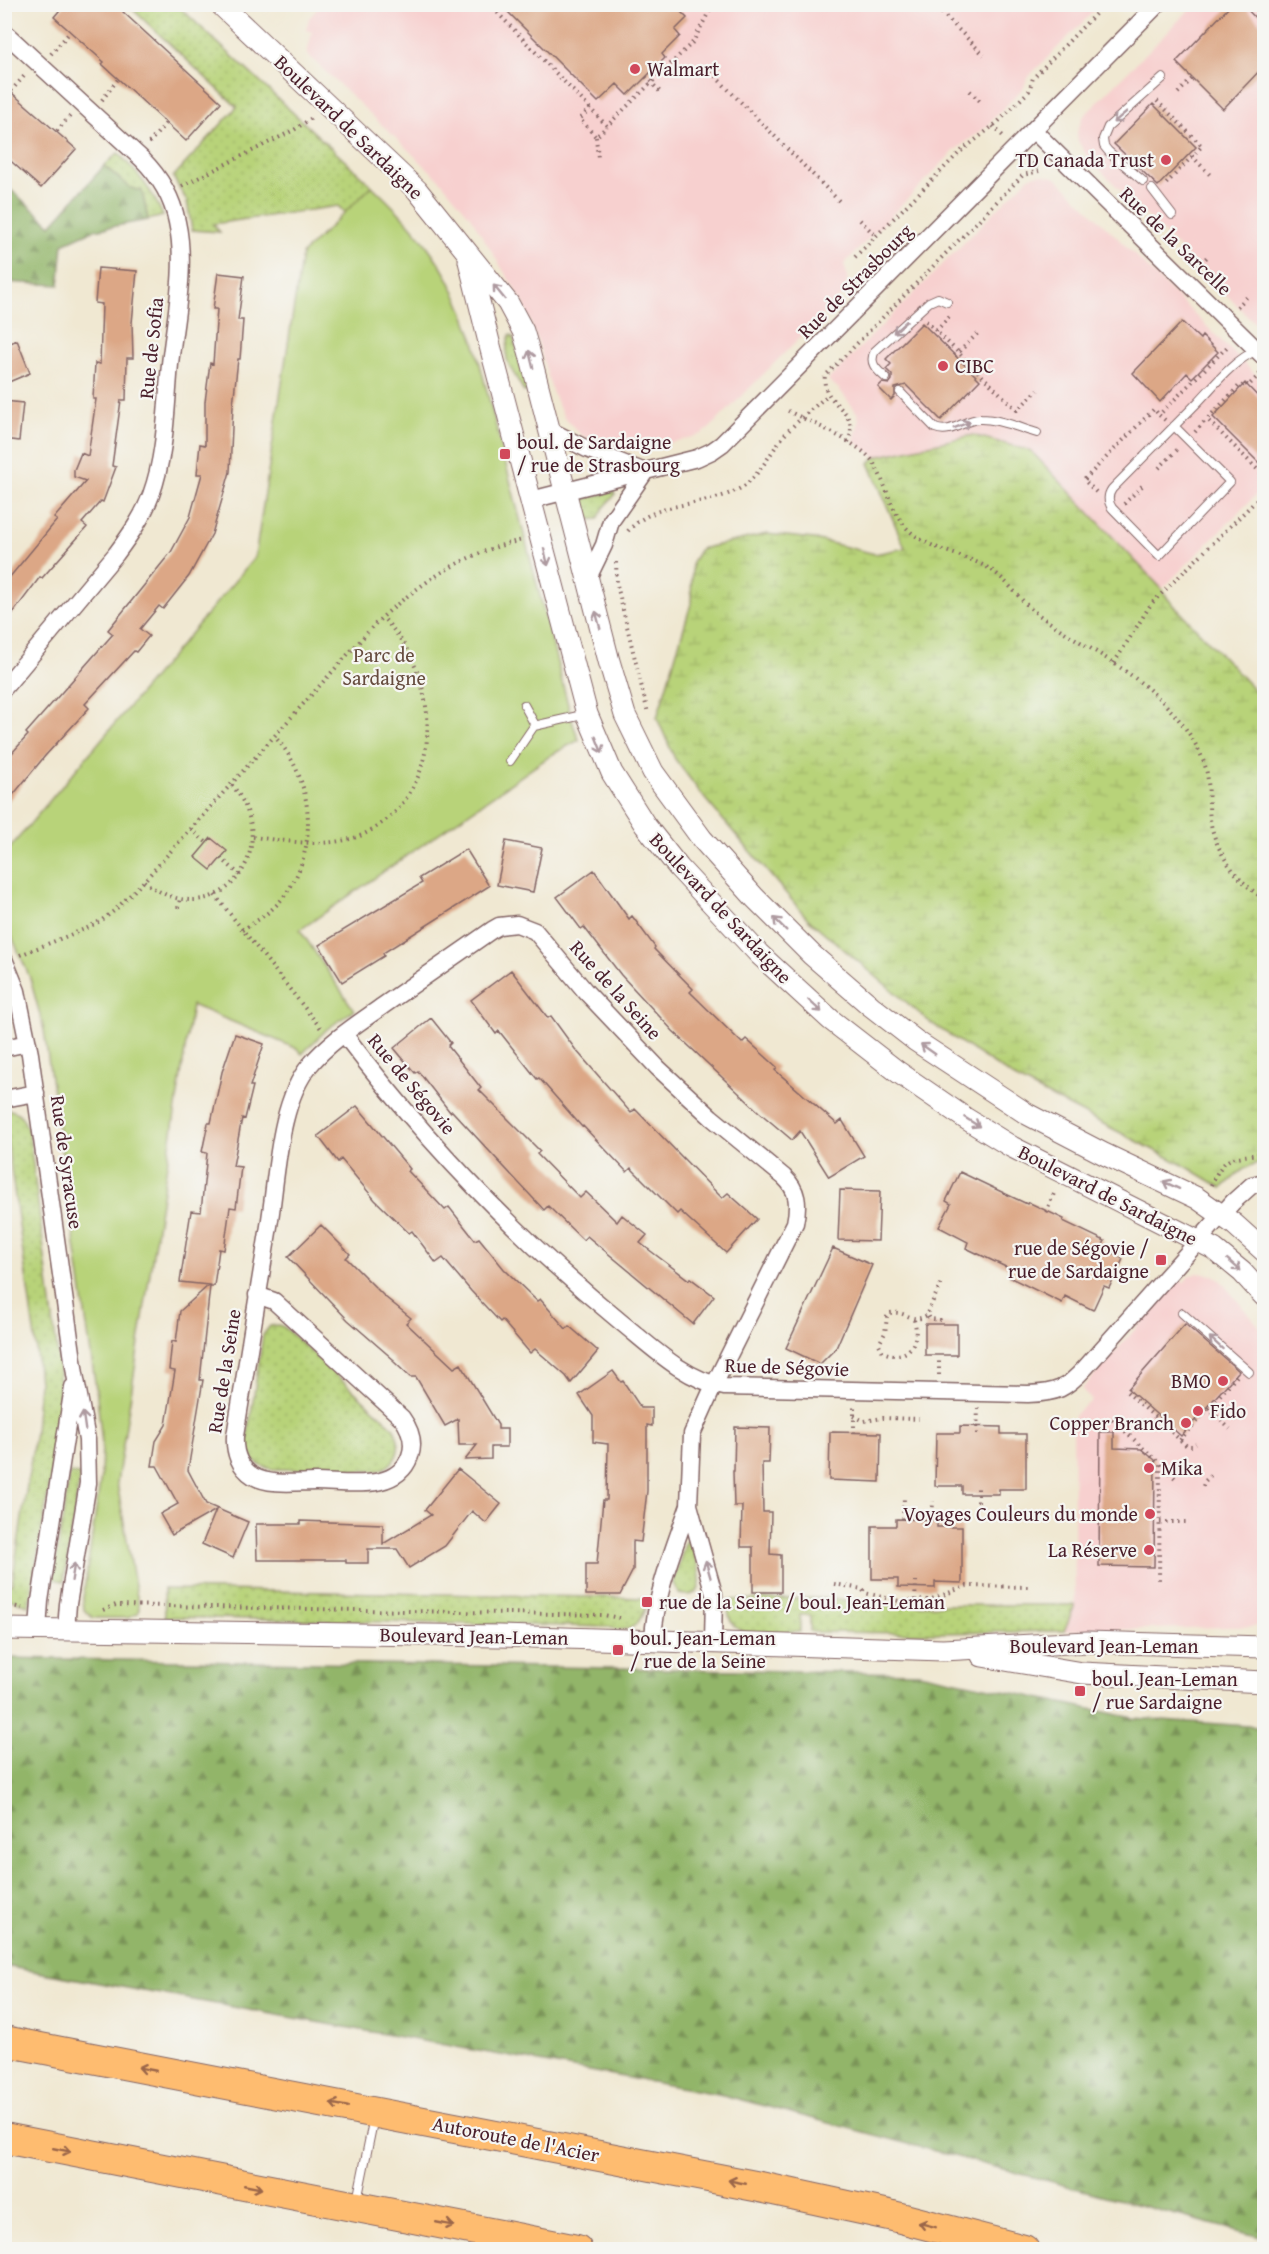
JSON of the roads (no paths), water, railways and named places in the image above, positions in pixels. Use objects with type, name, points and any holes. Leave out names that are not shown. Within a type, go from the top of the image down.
[{"type":"highway","name":"Autoroute de l'Acier","points":[[4,2041],[816,2198],[1024,2250]]},
{"type":"highway","points":[[4,2138],[577,2250]]},
{"type":"street","name":"Boulevard de Sardaigne","points":[[220,4],[402,176],[437,213],[469,257],[508,303],[520,325],[619,699],[653,772],[685,817],[719,858],[773,917],[825,967],[916,1041],[982,1086],[1054,1129],[1190,1194],[1222,1214],[1264,1251]]},
{"type":"street","name":"Rue de Strasbourg","points":[[531,500],[705,455],[730,437],[1158,4]]},
{"type":"street","name":"Rue de Sofia","points":[[4,32],[158,176],[167,191],[180,237],[178,285],[162,448],[147,507],[131,534],[4,688]]},
{"type":"street","name":"Rue de la Sarcelle","points":[[1034,130],[1261,353]]},
{"type":"street","name":"Boulevard de Sardaigne","points":[[469,257],[489,342],[587,714],[612,773],[661,846],[753,947],[831,1020],[898,1072],[987,1131],[1056,1170],[1198,1240],[1228,1260],[1264,1296]]},
{"type":"street","points":[[549,430],[587,449],[645,472],[611,521],[604,545],[587,580]]},
{"type":"street","name":"Rue de la Seine","points":[[257,1295],[274,1301],[402,1418],[411,1435],[412,1445],[406,1464],[395,1476],[375,1483],[270,1481],[257,1478],[245,1469],[236,1455],[235,1437],[257,1295],[283,1133],[290,1105],[296,1088],[310,1064],[344,1034],[492,930],[499,926],[517,924],[526,926],[541,937],[586,992],[658,1068],[711,1118],[792,1184],[798,1202],[795,1223],[692,1434],[689,1505],[658,1599],[653,1640]]},
{"type":"street","name":"Rue de Syracuse","points":[[12,957],[36,1093],[75,1374],[84,1419],[89,1470],[66,1630]]},
{"type":"street","name":"Rue de Ségovie","points":[[344,1034],[472,1186],[528,1241],[569,1279],[638,1336],[694,1378],[714,1385],[743,1388],[1042,1394],[1065,1388],[1092,1361],[1222,1214]]},
{"type":"street","points":[[4,1048],[28,1043]]},
{"type":"street","points":[[4,1099],[36,1093]]},
{"type":"street","points":[[1222,1214],[1252,1185],[1264,1182]]},
{"type":"street","name":"Rue de Syracuse","points":[[38,1630],[75,1374]]},
{"type":"street","name":"Rue de la Seine","points":[[689,1505],[714,1594],[713,1642]]},
{"type":"street","name":"Boulevard Jean-Leman","points":[[4,1629],[500,1636],[943,1650],[1087,1642],[1264,1647]]},
{"type":"street","name":"Boulevard Jean-Leman","points":[[943,1650],[1082,1673],[1264,1682]]},
{"type":"lane","points":[[1143,181],[1108,151],[1103,139],[1108,127],[1163,78]]},
{"type":"lane","points":[[1156,189],[1172,215]]},
{"type":"lane","points":[[886,378],[873,365],[875,351],[929,302],[938,298],[947,302]]},
{"type":"lane","points":[[1170,424],[1230,482],[1160,556],[1112,508],[1109,495],[1170,424],[1242,357],[1261,353]]},
{"type":"lane","points":[[900,392],[935,428],[940,430],[953,429],[980,419],[1037,433]]},
{"type":"lane","points":[[524,705],[535,725]]},
{"type":"lane","points":[[510,760],[535,725],[587,714]]},
{"type":"lane","points":[[1182,1313],[1249,1372]]},
{"type":"lane","points":[[356,2207],[375,2112]]},
{"type":"place","name":"Walmart","points":[[635,69]]},
{"type":"place","name":"TD Canada Trust","points":[[1166,160]]},
{"type":"place","name":"CIBC","points":[[943,366]]},
{"type":"place","name":"boul. de Sardaigne / rue de Strasbourg","points":[[505,454]]},
{"type":"place","name":"rue de Ségovie / rue de Sardaigne","points":[[1161,1260]]},
{"type":"place","name":"BMO","points":[[1223,1381]]},
{"type":"place","name":"Fido","points":[[1198,1411]]},
{"type":"place","name":"Copper Branch","points":[[1186,1423]]},
{"type":"place","name":"Mika","points":[[1149,1468]]},
{"type":"place","name":"Voyages Couleurs du monde","points":[[1150,1514]]},
{"type":"place","name":"La Réserve","points":[[1149,1550]]},
{"type":"place","name":"rue de la Seine / boul. Jean-Leman","points":[[647,1602]]},
{"type":"place","name":"boul. Jean-Leman / rue de la Seine","points":[[618,1650]]},
{"type":"place","name":"boul. Jean-Leman / rue Sardaigne","points":[[1080,1691]]},
{"type":"park label","name":"Parc de Sardaigne","points":[[384,666]]}]
